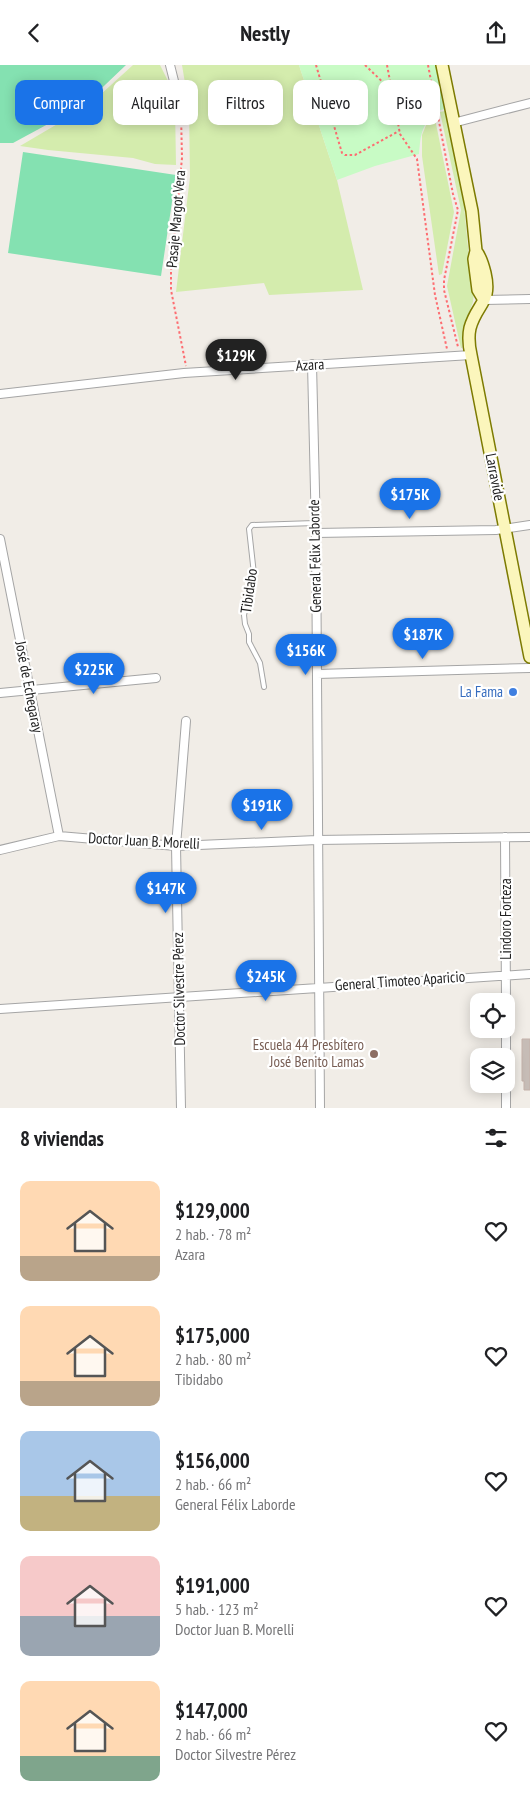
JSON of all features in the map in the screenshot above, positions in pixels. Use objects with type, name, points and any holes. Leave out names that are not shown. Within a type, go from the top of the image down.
[{"type":"street","points":[[170,65],[174,80]]},
{"type":"street","name":"Larravide","points":[[442,65],[472,211],[476,251],[480,256],[487,285],[487,294],[474,317],[469,331],[465,356],[506,530],[530,657]]},
{"type":"street","points":[[453,123],[530,103]]},
{"type":"street","points":[[484,300],[530,299]]},
{"type":"street","name":"Azara","points":[[0,394],[188,373],[465,356]]},
{"type":"street","name":"General Félix Laborde","points":[[312,364],[316,533],[320,1108]]},
{"type":"street","points":[[316,533],[506,530],[530,525]]},
{"type":"street","name":"José de Echegaray","points":[[0,539],[58,836]]},
{"type":"street","points":[[317,674],[530,669]]},
{"type":"street","points":[[0,693],[156,678]]},
{"type":"street","name":"Doctor Silvestre Pérez","points":[[181,1108],[176,846],[186,721]]},
{"type":"street","name":"Doctor Juan B. Morelli","points":[[0,850],[58,836],[176,846],[317,840],[530,837]]},
{"type":"street","name":"Lindoro Forteza","points":[[505,837],[506,993]]},
{"type":"street","name":"General Timoteo Aparicio","points":[[0,1009],[530,974]]},
{"type":"street","points":[[506,1093],[506,1108]]},
{"type":"lane","name":"Tibidabo","points":[[264,687],[260,663],[249,642],[244,615],[254,574],[249,529],[252,525],[315,523]]},
{"type":"path","points":[[316,65],[342,153],[345,155],[355,155],[400,131]]},
{"type":"path","points":[[365,65],[381,80]]},
{"type":"path","points":[[387,65],[390,80]]},
{"type":"path","points":[[428,65],[453,194],[458,210],[444,281],[444,290],[465,356]]},
{"type":"path","name":"Pasaje Margot Vera","points":[[182,125],[180,181],[171,270],[171,290],[188,373]]},
{"type":"path","points":[[399,125],[401,137],[417,159],[435,295],[449,357]]},
{"type":"green space","points":[[0,65],[126,65],[103,87],[103,80],[15,80],[15,125],[46,125],[13,143],[0,143]]},
{"type":"green space","points":[[133,65],[160,65],[168,80],[117,80]]},
{"type":"green space","points":[[182,65],[299,65],[304,80],[293,80],[293,125],[319,125],[337,180],[363,290],[269,295],[264,283],[176,292],[190,177],[189,125],[198,125],[198,80],[184,80]]},
{"type":"green space","points":[[299,65],[436,65],[439,80],[378,80],[378,125],[425,125],[421,136],[419,154],[375,166],[337,180],[319,125],[368,125],[368,80],[304,80]]},
{"type":"green space","points":[[113,83],[113,125],[175,125],[176,165],[155,164],[133,158],[20,146],[56,125],[103,125],[103,92]]},
{"type":"green space","points":[[440,85],[445,109],[440,110]]},
{"type":"green space","points":[[445,111],[463,195],[474,291],[473,302],[463,328],[462,348],[447,286],[461,210],[440,112]]},
{"type":"green space","points":[[426,125],[436,125],[454,212],[442,274],[439,275],[422,156],[422,135]]},
{"type":"green space","points":[[23,152],[176,175],[161,276],[8,253]]},
{"type":"building","points":[[522,1039],[530,1039],[530,1090],[524,1090],[524,1081],[522,1081]]},
{"type":"place","name":"La Fama","points":[[513,692]]},
{"type":"place","name":"Escuela 44 Presbítero José Benito Lamas","points":[[374,1054]]}]
